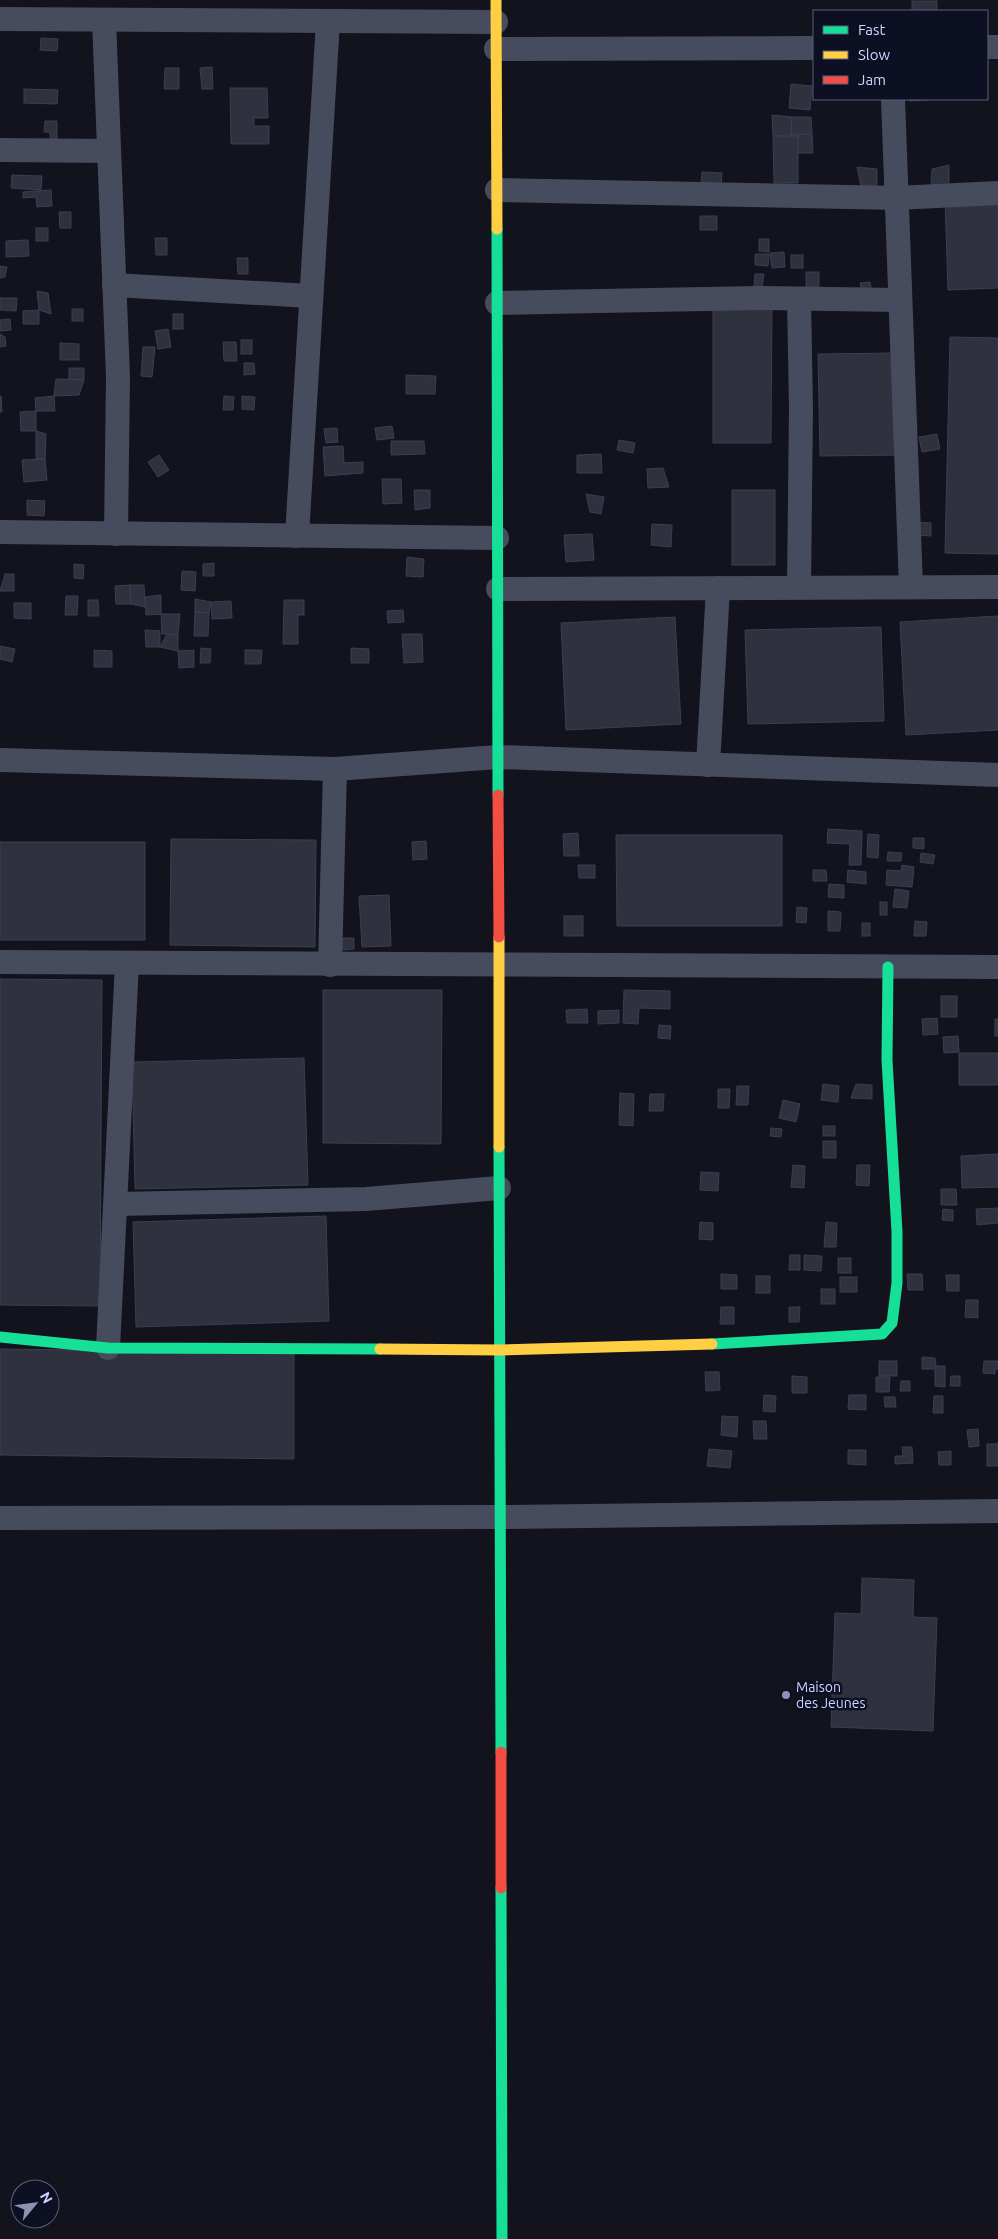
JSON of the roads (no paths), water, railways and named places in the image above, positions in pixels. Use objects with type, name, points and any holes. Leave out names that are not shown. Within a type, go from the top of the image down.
[{"type":"street","points":[[0,19],[328,22],[496,11],[502,2239]]},
{"type":"street","points":[[104,20],[118,377],[116,534]]},
{"type":"street","points":[[297,536],[328,22]]},
{"type":"street","points":[[496,49],[813,48]]},
{"type":"street","points":[[893,100],[911,587]]},
{"type":"street","points":[[0,150],[109,151]]},
{"type":"street","points":[[497,190],[897,198],[998,193]]},
{"type":"street","points":[[114,285],[311,296]]},
{"type":"street","points":[[497,303],[799,299],[900,300]]},
{"type":"street","points":[[799,299],[801,408],[799,587]]},
{"type":"street","points":[[0,532],[497,538]]},
{"type":"street","points":[[498,589],[998,586]]},
{"type":"street","points":[[708,765],[718,588]]},
{"type":"street","points":[[0,760],[335,769],[498,757],[998,775]]},
{"type":"street","points":[[330,965],[335,769]]},
{"type":"street","points":[[0,962],[998,967]]},
{"type":"street","points":[[108,1348],[127,963]]},
{"type":"street","points":[[0,1337],[108,1348],[500,1350],[739,1342],[882,1334],[887,1331],[892,1323],[898,1283],[897,1232],[887,1060],[888,967]]},
{"type":"street","points":[[116,1204],[366,1199],[499,1188]]},
{"type":"street","points":[[0,1518],[500,1517],[998,1511]]},
{"type":"place","name":"Maison des Jeunes","points":[[786,1695]]}]
